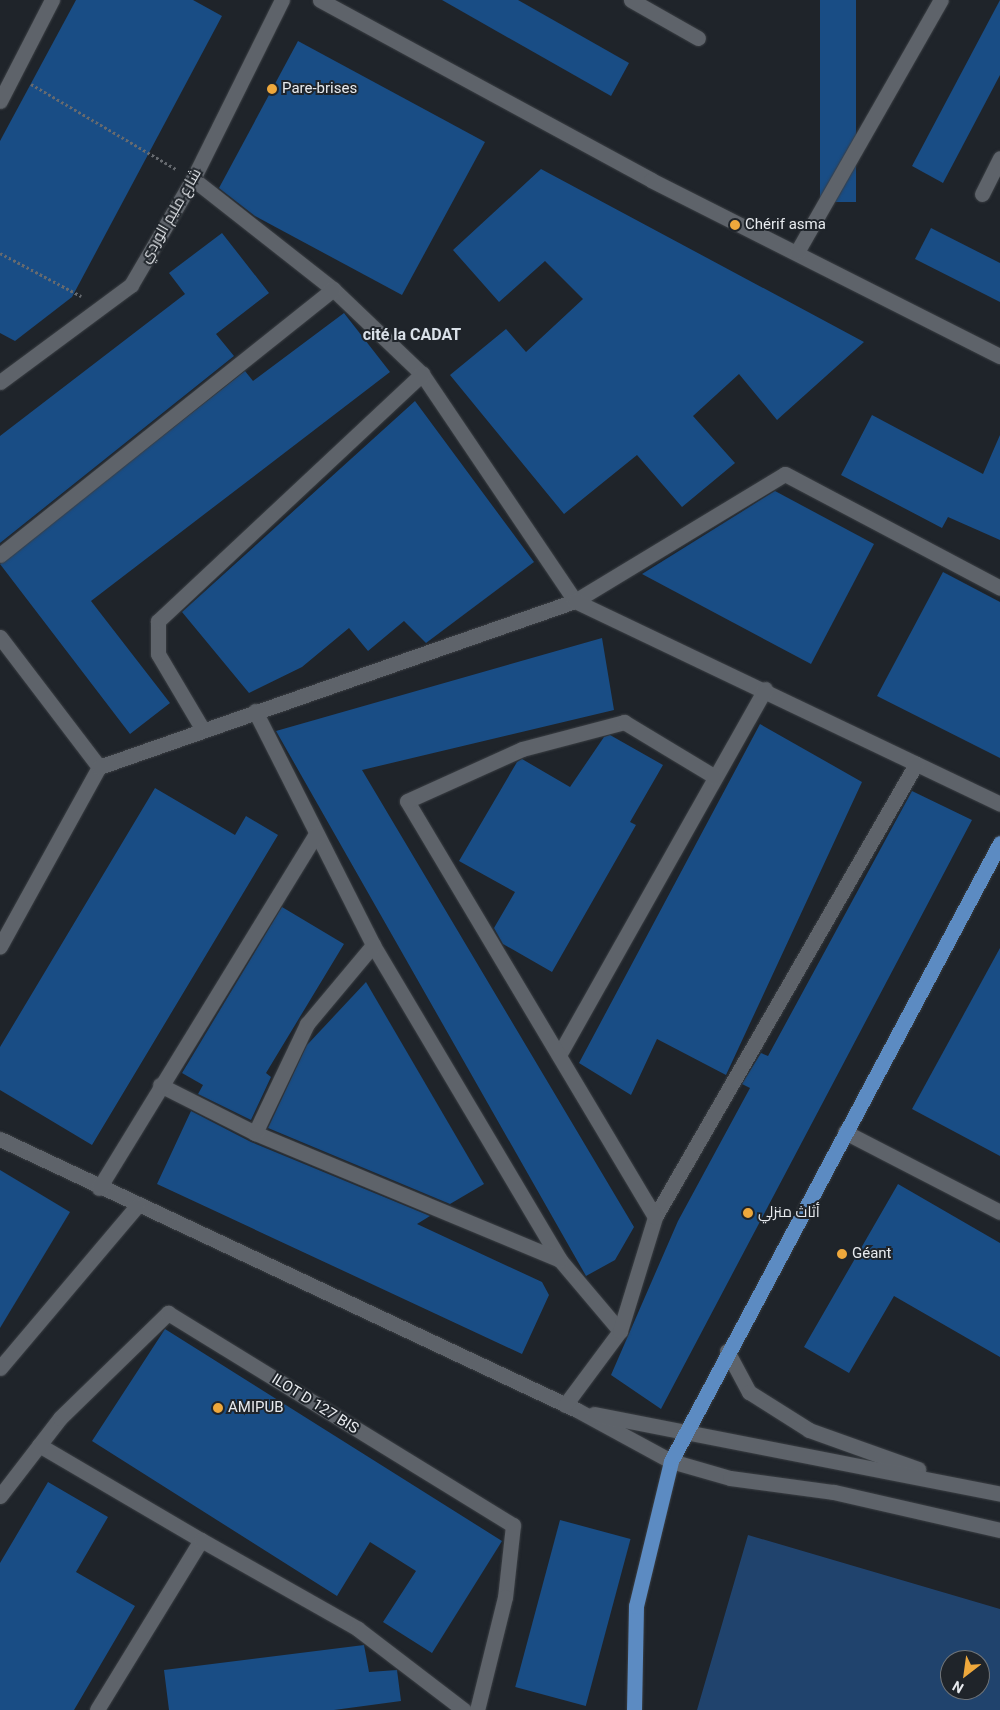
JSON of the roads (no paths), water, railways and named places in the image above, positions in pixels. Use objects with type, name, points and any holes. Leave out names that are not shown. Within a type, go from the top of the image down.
[{"type":"main road","points":[[634,1710],[636,1606],[671,1462],[727,1352],[1000,844]]},
{"type":"street","points":[[0,101],[52,0]]},
{"type":"street","name":"شارع مليم الوردي","points":[[0,382],[99,305],[131,285],[193,179],[282,0]]},
{"type":"street","points":[[320,0],[651,180],[1000,356]]},
{"type":"street","points":[[797,252],[941,0]]},
{"type":"street","points":[[633,1],[698,38]]},
{"type":"street","points":[[982,194],[1000,158]]},
{"type":"street","points":[[193,179],[333,289],[422,374],[575,601],[765,689],[1000,804]]},
{"type":"street","points":[[0,555],[333,289]]},
{"type":"street","points":[[203,730],[158,654],[158,621],[422,374]]},
{"type":"street","points":[[0,946],[99,767],[255,711],[575,601],[785,474],[1000,588]]},
{"type":"street","points":[[0,637],[99,767]]},
{"type":"street","points":[[559,1055],[765,689]]},
{"type":"street","points":[[255,711],[373,945],[560,1260],[620,1330]]},
{"type":"street","points":[[655,1217],[407,801],[522,749],[624,722],[716,777]]},
{"type":"street","points":[[571,1408],[620,1330],[655,1217],[916,764]]},
{"type":"street","points":[[99,1188],[160,1085],[316,834]]},
{"type":"street","points":[[255,1133],[307,1024],[373,945]]},
{"type":"street","points":[[160,1085],[255,1133],[560,1260]]},
{"type":"street","points":[[845,1132],[1000,1212]]},
{"type":"street","points":[[0,1138],[137,1206],[571,1408],[671,1462],[730,1478],[834,1492],[1000,1530]]},
{"type":"street","points":[[0,1368],[137,1206]]},
{"type":"street","name":"ILOT D 127 BIS","points":[[0,1496],[60,1418],[168,1313],[513,1525],[506,1597],[477,1710]]},
{"type":"street","points":[[727,1352],[749,1392],[808,1430],[958,1483]]},
{"type":"street","points":[[571,1408],[685,1434],[958,1483],[1000,1494]]},
{"type":"street","points":[[39,1445],[358,1630],[464,1710]]},
{"type":"street","points":[[97,1710],[201,1540]]},
{"type":"place","name":"Pare-brises","points":[[272,89]]},
{"type":"place","name":"Chérif asma","points":[[735,225]]},
{"type":"place","name":"أثاث منزلي","points":[[748,1213]]},
{"type":"place","name":"Géant","points":[[842,1254]]},
{"type":"place","name":"AMIPUB","points":[[218,1408]]},
{"type":"district","name":"cité la CADAT","points":[[412,335]]}]
